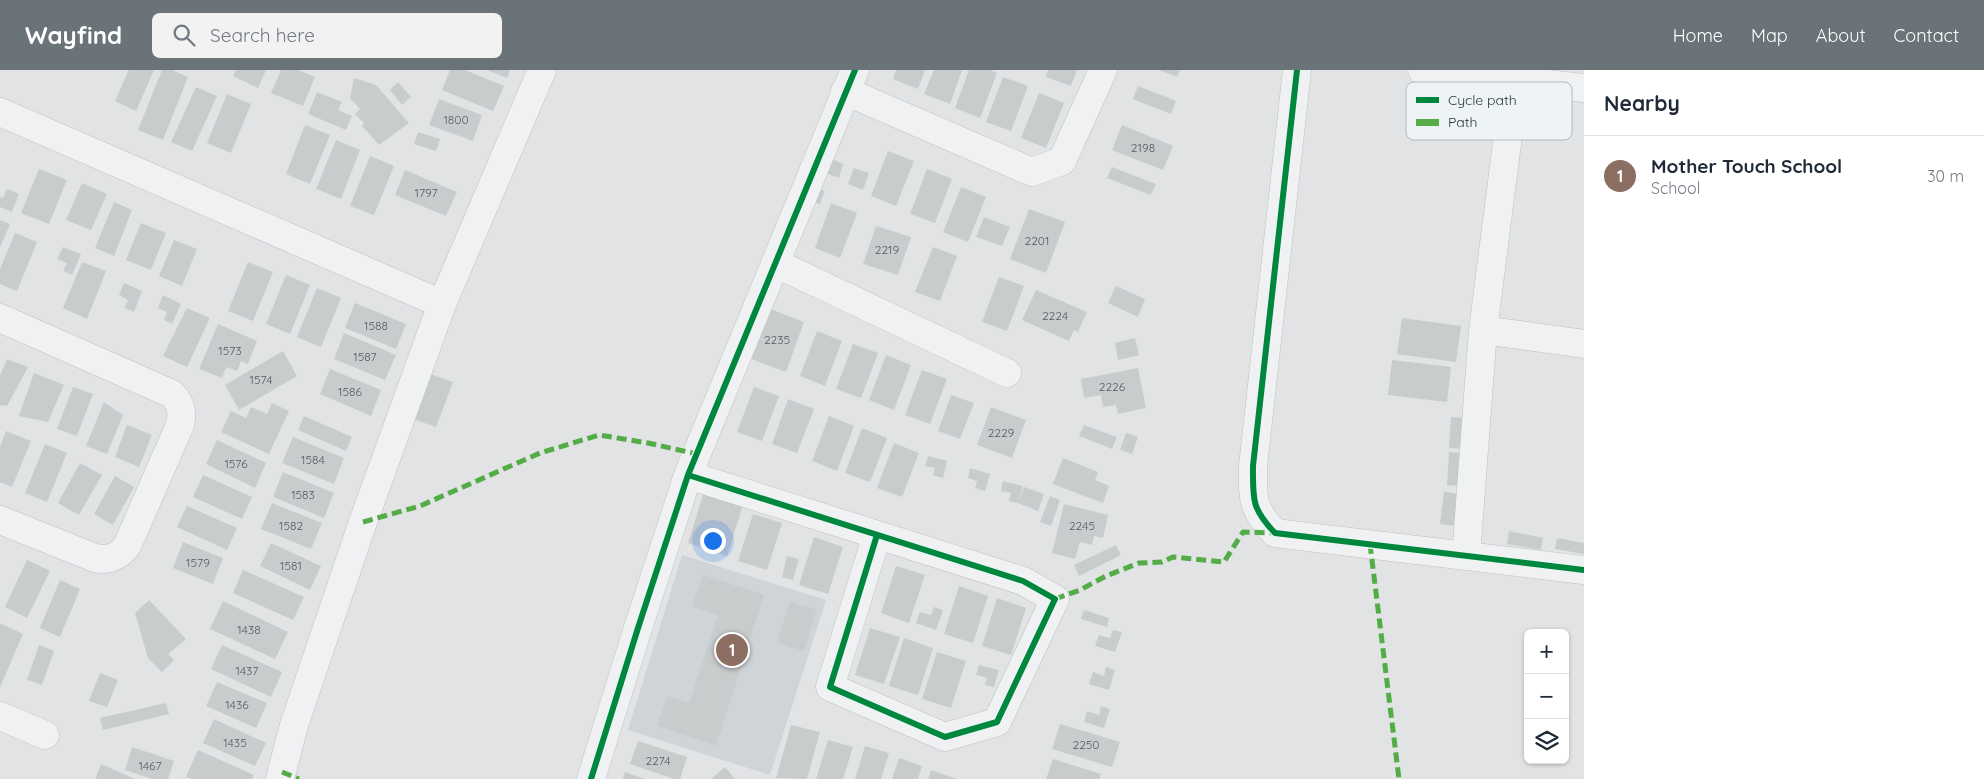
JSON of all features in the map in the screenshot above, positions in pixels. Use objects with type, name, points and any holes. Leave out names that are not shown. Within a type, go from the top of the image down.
[{"type":"street","points":[[280,779],[294,725],[363,522],[442,304],[542,70]]},
{"type":"street","points":[[591,779],[688,475],[850,81],[1032,172],[1062,161],[1103,70]]},
{"type":"street","points":[[1298,70],[1252,466],[1253,499],[1262,520],[1275,533],[1584,570]]},
{"type":"street","points":[[1422,70],[1525,82]]},
{"type":"street","points":[[0,112],[442,304]]},
{"type":"street","points":[[1466,556],[1483,330],[1507,140]]},
{"type":"street","points":[[775,263],[1008,373]]},
{"type":"street","points":[[0,318],[172,394],[179,401],[182,418],[127,546],[121,553],[104,560],[95,558],[0,520]]},
{"type":"street","points":[[1483,330],[1584,344]]},
{"type":"street","points":[[688,475],[1023,581],[1055,599],[996,722],[945,737],[830,687],[877,535]]},
{"type":"street","points":[[0,716],[45,735]]},
{"type":"shaded area","points":[[682,555],[826,600],[770,775],[628,730]]},
{"type":"building","points":[[129,70],[154,70],[136,111],[115,101]]},
{"type":"building","points":[[162,70],[172,70],[188,77],[163,140],[138,130]]},
{"type":"building","points":[[236,70],[266,70],[258,88],[233,76]]},
{"type":"building","points":[[281,70],[298,70],[315,77],[303,106],[271,93]]},
{"type":"building","points":[[450,70],[465,70],[504,86],[493,111],[442,90]]},
{"type":"building","points":[[487,70],[510,70],[507,78]]},
{"type":"building","points":[[896,70],[925,70],[918,89],[893,79]]},
{"type":"building","points":[[934,70],[962,70],[950,104],[924,94]]},
{"type":"building","points":[[969,70],[990,70],[997,73],[980,118],[955,108]]},
{"type":"building","points":[[1048,70],[1077,70],[1071,86],[1046,77]]},
{"type":"building","points":[[1159,70],[1180,70],[1177,77]]},
{"type":"building","points":[[1003,77],[1028,86],[1011,131],[986,122]]},
{"type":"building","points":[[354,78],[376,85],[409,123],[379,145],[362,126],[364,123],[355,114],[360,109],[350,98]]},
{"type":"building","points":[[398,82],[411,97],[402,105],[390,90]]},
{"type":"building","points":[[1138,86],[1176,101],[1171,114],[1133,99]]},
{"type":"building","points":[[196,87],[217,96],[192,151],[171,142]]},
{"type":"building","points":[[317,92],[342,102],[338,110],[352,116],[346,130],[308,114]]},
{"type":"building","points":[[1039,93],[1064,103],[1046,148],[1021,138]]},
{"type":"building","points":[[227,94],[251,104],[231,153],[207,143]]},
{"type":"building","points":[[439,99],[482,115],[473,141],[429,125]]},
{"type":"building","points":[[305,125],[330,135],[310,184],[286,174]]},
{"type":"building","points":[[1122,125],[1173,146],[1163,170],[1112,150]]},
{"type":"building","points":[[418,132],[440,139],[436,151],[414,144]]},
{"type":"building","points":[[336,140],[360,150],[341,199],[316,189]]},
{"type":"building","points":[[888,151],[914,161],[896,206],[871,196]]},
{"type":"building","points":[[370,156],[394,166],[374,215],[350,206]]},
{"type":"building","points":[[826,157],[843,164],[839,178],[820,171]]},
{"type":"building","points":[[1112,167],[1156,184],[1151,195],[1107,178]]},
{"type":"building","points":[[854,168],[869,173],[863,190],[848,184]]},
{"type":"building","points":[[39,169],[67,180],[49,224],[21,213]]},
{"type":"building","points":[[927,169],[952,179],[935,223],[910,214]]},
{"type":"building","points":[[405,170],[457,192],[446,216],[395,195]]},
{"type":"building","points":[[82,183],[107,194],[91,230],[66,220]]},
{"type":"building","points":[[961,187],[986,197],[968,242],[943,232]]},
{"type":"building","points":[[816,188],[825,191],[820,204],[811,201]]},
{"type":"building","points":[[7,189],[19,194],[12,212],[0,207],[0,197],[3,198]]},
{"type":"building","points":[[114,202],[132,210],[114,256],[95,248]]},
{"type":"building","points":[[831,203],[857,213],[840,258],[815,248]]},
{"type":"building","points":[[1029,209],[1065,222],[1046,273],[1010,259]]},
{"type":"building","points":[[984,217],[1010,227],[1002,246],[976,237]]},
{"type":"building","points":[[0,220],[10,224],[0,248]]},
{"type":"building","points":[[141,223],[166,233],[151,270],[126,260]]},
{"type":"building","points":[[876,226],[911,237],[898,275],[863,264]]},
{"type":"building","points":[[15,233],[37,242],[17,291],[0,284],[0,269]]},
{"type":"building","points":[[174,240],[197,249],[182,286],[159,276]]},
{"type":"building","points":[[63,247],[81,254],[72,275],[63,271],[67,263],[57,259]]},
{"type":"building","points":[[933,247],[957,256],[940,301],[915,292]]},
{"type":"building","points":[[82,262],[106,271],[87,319],[63,308]]},
{"type":"building","points":[[248,262],[273,272],[253,321],[228,311]]},
{"type":"building","points":[[286,275],[310,285],[290,334],[266,324]]},
{"type":"building","points":[[999,277],[1024,286],[1007,331],[982,322]]},
{"type":"building","points":[[124,283],[142,291],[134,312],[125,308],[128,300],[119,295]]},
{"type":"building","points":[[1116,286],[1145,299],[1138,317],[1108,303]]},
{"type":"building","points":[[317,288],[341,298],[321,347],[297,337]]},
{"type":"building","points":[[1036,290],[1087,312],[1078,332],[1074,330],[1069,341],[1022,320]]},
{"type":"building","points":[[163,295],[181,304],[172,324],[164,320],[167,312],[158,308]]},
{"type":"building","points":[[355,303],[406,324],[396,349],[345,328]]},
{"type":"building","points":[[187,308],[210,318],[187,367],[163,356]]},
{"type":"building","points":[[768,308],[804,322],[786,372],[749,358]]},
{"type":"building","points":[[1402,318],[1461,326],[1456,362],[1397,354]]},
{"type":"building","points":[[218,324],[257,341],[248,364],[241,361],[237,371],[226,367],[222,378],[199,369]]},
{"type":"building","points":[[817,331],[842,341],[825,386],[800,376]]},
{"type":"building","points":[[344,333],[396,355],[385,380],[334,359]]},
{"type":"building","points":[[1135,338],[1139,355],[1118,360],[1115,343]]},
{"type":"building","points":[[853,344],[878,353],[861,398],[836,389]]},
{"type":"building","points":[[283,351],[297,376],[239,410],[225,385]]},
{"type":"building","points":[[886,355],[911,365],[894,410],[869,400]]},
{"type":"building","points":[[7,359],[28,367],[7,406],[0,405],[0,376]]},
{"type":"building","points":[[1392,360],[1451,367],[1447,402],[1388,395]]},
{"type":"building","points":[[1138,368],[1146,408],[1118,414],[1116,405],[1103,407],[1101,395],[1084,398],[1081,379]]},
{"type":"building","points":[[330,369],[381,390],[371,416],[320,394]]},
{"type":"building","points":[[922,370],[947,379],[930,424],[905,415]]},
{"type":"building","points":[[34,373],[64,385],[48,422],[19,416]]},
{"type":"building","points":[[428,373],[453,382],[436,427],[410,418]]},
{"type":"building","points":[[73,387],[93,394],[77,436],[57,429]]},
{"type":"building","points":[[754,387],[779,396],[762,441],[737,432]]},
{"type":"building","points":[[951,395],[974,403],[960,439],[938,431]]},
{"type":"building","points":[[788,399],[814,409],[797,453],[772,444]]},
{"type":"building","points":[[104,402],[123,415],[107,454],[86,446]]},
{"type":"building","points":[[272,403],[289,411],[269,454],[221,432],[231,411],[246,418],[251,407],[267,414]]},
{"type":"building","points":[[991,407],[1026,420],[1012,458],[977,445]]},
{"type":"building","points":[[304,416],[352,437],[346,451],[298,430]]},
{"type":"building","points":[[829,416],[854,426],[837,471],[812,461]]},
{"type":"building","points":[[1451,417],[1466,418],[1463,449],[1449,448]]},
{"type":"building","points":[[127,425],[152,435],[139,467],[115,457]]},
{"type":"building","points":[[1084,425],[1117,437],[1112,449],[1079,436]]},
{"type":"building","points":[[862,428],[887,438],[870,482],[845,473]]},
{"type":"building","points":[[6,431],[31,441],[12,487],[0,482],[0,447]]},
{"type":"building","points":[[1126,433],[1138,437],[1132,454],[1120,450]]},
{"type":"building","points":[[293,437],[344,458],[334,484],[282,463]]},
{"type":"building","points":[[217,440],[266,463],[255,488],[206,464]]},
{"type":"building","points":[[894,443],[919,453],[902,497],[877,488]]},
{"type":"building","points":[[45,444],[67,453],[47,502],[25,493]]},
{"type":"building","points":[[1449,452],[1464,453],[1462,486],[1447,485]]},
{"type":"building","points":[[928,456],[947,461],[943,478],[933,475],[935,468],[925,466]]},
{"type":"building","points":[[1063,458],[1098,472],[1095,480],[1109,486],[1103,503],[1053,484]]},
{"type":"building","points":[[80,463],[102,475],[79,515],[58,503]]},
{"type":"building","points":[[970,468],[990,474],[985,491],[975,488],[977,481],[968,478]]},
{"type":"building","points":[[283,472],[334,493],[324,518],[273,497]]},
{"type":"building","points":[[203,475],[252,497],[242,519],[193,497]]},
{"type":"building","points":[[115,476],[134,487],[113,525],[94,514]]},
{"type":"building","points":[[1003,481],[1023,486],[1018,503],[1009,501],[1011,493],[1001,491]]},
{"type":"building","points":[[1024,487],[1044,494],[1038,511],[1018,503]]},
{"type":"building","points":[[704,492],[743,505],[727,556],[688,543]]},
{"type":"building","points":[[1444,492],[1459,494],[1455,526],[1440,524]]},
{"type":"building","points":[[1050,496],[1060,500],[1051,526],[1040,522]]},
{"type":"building","points":[[272,503],[322,523],[311,549],[261,529]]},
{"type":"building","points":[[1064,504],[1108,515],[1103,538],[1094,536],[1092,545],[1080,542],[1075,559],[1052,553]]},
{"type":"building","points":[[187,506],[237,528],[227,550],[177,527]]},
{"type":"building","points":[[753,514],[782,523],[767,570],[738,561]]},
{"type":"building","points":[[1509,531],[1543,538],[1541,550],[1507,544]]},
{"type":"building","points":[[814,537],[843,547],[828,594],[799,585]]},
{"type":"building","points":[[1557,538],[1584,543],[1584,554],[1555,549]]},
{"type":"building","points":[[183,542],[223,558],[213,584],[173,568]]},
{"type":"building","points":[[271,543],[321,566],[310,590],[260,566]]},
{"type":"building","points":[[1116,545],[1121,555],[1079,576],[1074,565]]},
{"type":"building","points":[[787,556],[799,559],[793,580],[782,577]]},
{"type":"building","points":[[27,560],[50,571],[27,618],[5,607]]},
{"type":"building","points":[[896,566],[925,575],[909,623],[881,613]]},
{"type":"building","points":[[243,570],[304,597],[293,620],[233,593]]},
{"type":"building","points":[[703,575],[764,595],[716,746],[657,726],[667,696],[689,703],[718,615],[692,606]]},
{"type":"building","points":[[60,580],[80,589],[60,637],[40,628]]},
{"type":"building","points":[[959,586],[988,596],[973,643],[944,634]]},
{"type":"building","points":[[997,598],[1026,608],[1011,655],[982,646]]},
{"type":"building","points":[[149,600],[186,639],[168,654],[174,660],[162,672],[148,658],[135,613]]},
{"type":"building","points":[[223,601],[288,632],[275,659],[210,629]]},
{"type":"building","points":[[790,602],[817,610],[804,651],[777,643]]},
{"type":"building","points":[[934,607],[943,610],[936,630],[916,623],[920,612],[931,615]]},
{"type":"building","points":[[1084,610],[1109,618],[1107,627],[1081,619]]},
{"type":"building","points":[[0,623],[23,634],[0,687]]},
{"type":"building","points":[[870,628],[900,637],[884,684],[855,675]]},
{"type":"building","points":[[1113,630],[1122,632],[1115,652],[1095,646],[1099,635],[1110,638]]},
{"type":"building","points":[[904,638],[933,648],[918,695],[889,686]]},
{"type":"building","points":[[39,645],[54,651],[42,685],[27,680]]},
{"type":"building","points":[[222,645],[282,672],[271,697],[211,669]]},
{"type":"building","points":[[937,652],[966,661],[951,708],[922,699]]},
{"type":"building","points":[[979,665],[999,670],[994,687],[985,685],[987,678],[976,675]]},
{"type":"building","points":[[1106,667],[1115,670],[1109,690],[1089,684],[1093,672],[1104,676]]},
{"type":"building","points":[[100,673],[118,680],[107,707],[89,701]]},
{"type":"building","points":[[217,682],[267,703],[256,728],[206,706]]},
{"type":"building","points":[[166,703],[169,714],[103,730],[100,718]]},
{"type":"building","points":[[1101,706],[1110,709],[1104,728],[1084,722],[1087,711],[1099,715]]},
{"type":"building","points":[[214,719],[266,743],[255,766],[203,743]]},
{"type":"building","points":[[1060,724],[1120,742],[1112,767],[1052,749]]},
{"type":"building","points":[[791,725],[820,732],[807,779],[776,778]]},
{"type":"building","points":[[828,740],[853,747],[843,779],[816,779]]},
{"type":"building","points":[[638,741],[687,757],[680,779],[674,779],[630,764]]},
{"type":"building","points":[[865,746],[889,753],[881,779],[855,779]]},
{"type":"building","points":[[132,747],[174,761],[168,779],[152,779],[125,770]]},
{"type":"building","points":[[198,750],[254,775],[252,779],[192,779],[186,777]]},
{"type":"building","points":[[899,758],[922,766],[918,779],[892,779]]},
{"type":"building","points":[[1053,759],[1101,774],[1099,779],[1046,779]]},
{"type":"building","points":[[101,764],[135,779],[95,779]]},
{"type":"building","points":[[725,767],[735,779],[711,779]]},
{"type":"building","points":[[931,770],[957,779],[928,779]]},
{"type":"building","points":[[625,772],[645,779],[623,779]]},
{"type":"marked path","points":[[363,522],[420,506],[540,453],[599,435],[697,454]]},
{"type":"marked path","points":[[1055,599],[1080,590],[1106,576],[1139,563],[1162,562],[1173,557],[1224,562],[1243,532],[1275,533]]},
{"type":"marked path","points":[[1370,544],[1399,779]]},
{"type":"marked path","points":[[282,772],[299,779]]},
{"type":"cycle path","points":[[591,779],[688,475],[855,70]]},
{"type":"cycle path","points":[[1297,70],[1253,466],[1255,502],[1261,517],[1275,533],[1584,570]]},
{"type":"cycle path","points":[[688,475],[1023,581],[1055,599],[997,722],[945,737],[830,687],[877,535]]},
{"type":"place","name":"Mother Touch School","points":[[732,650]]}]
